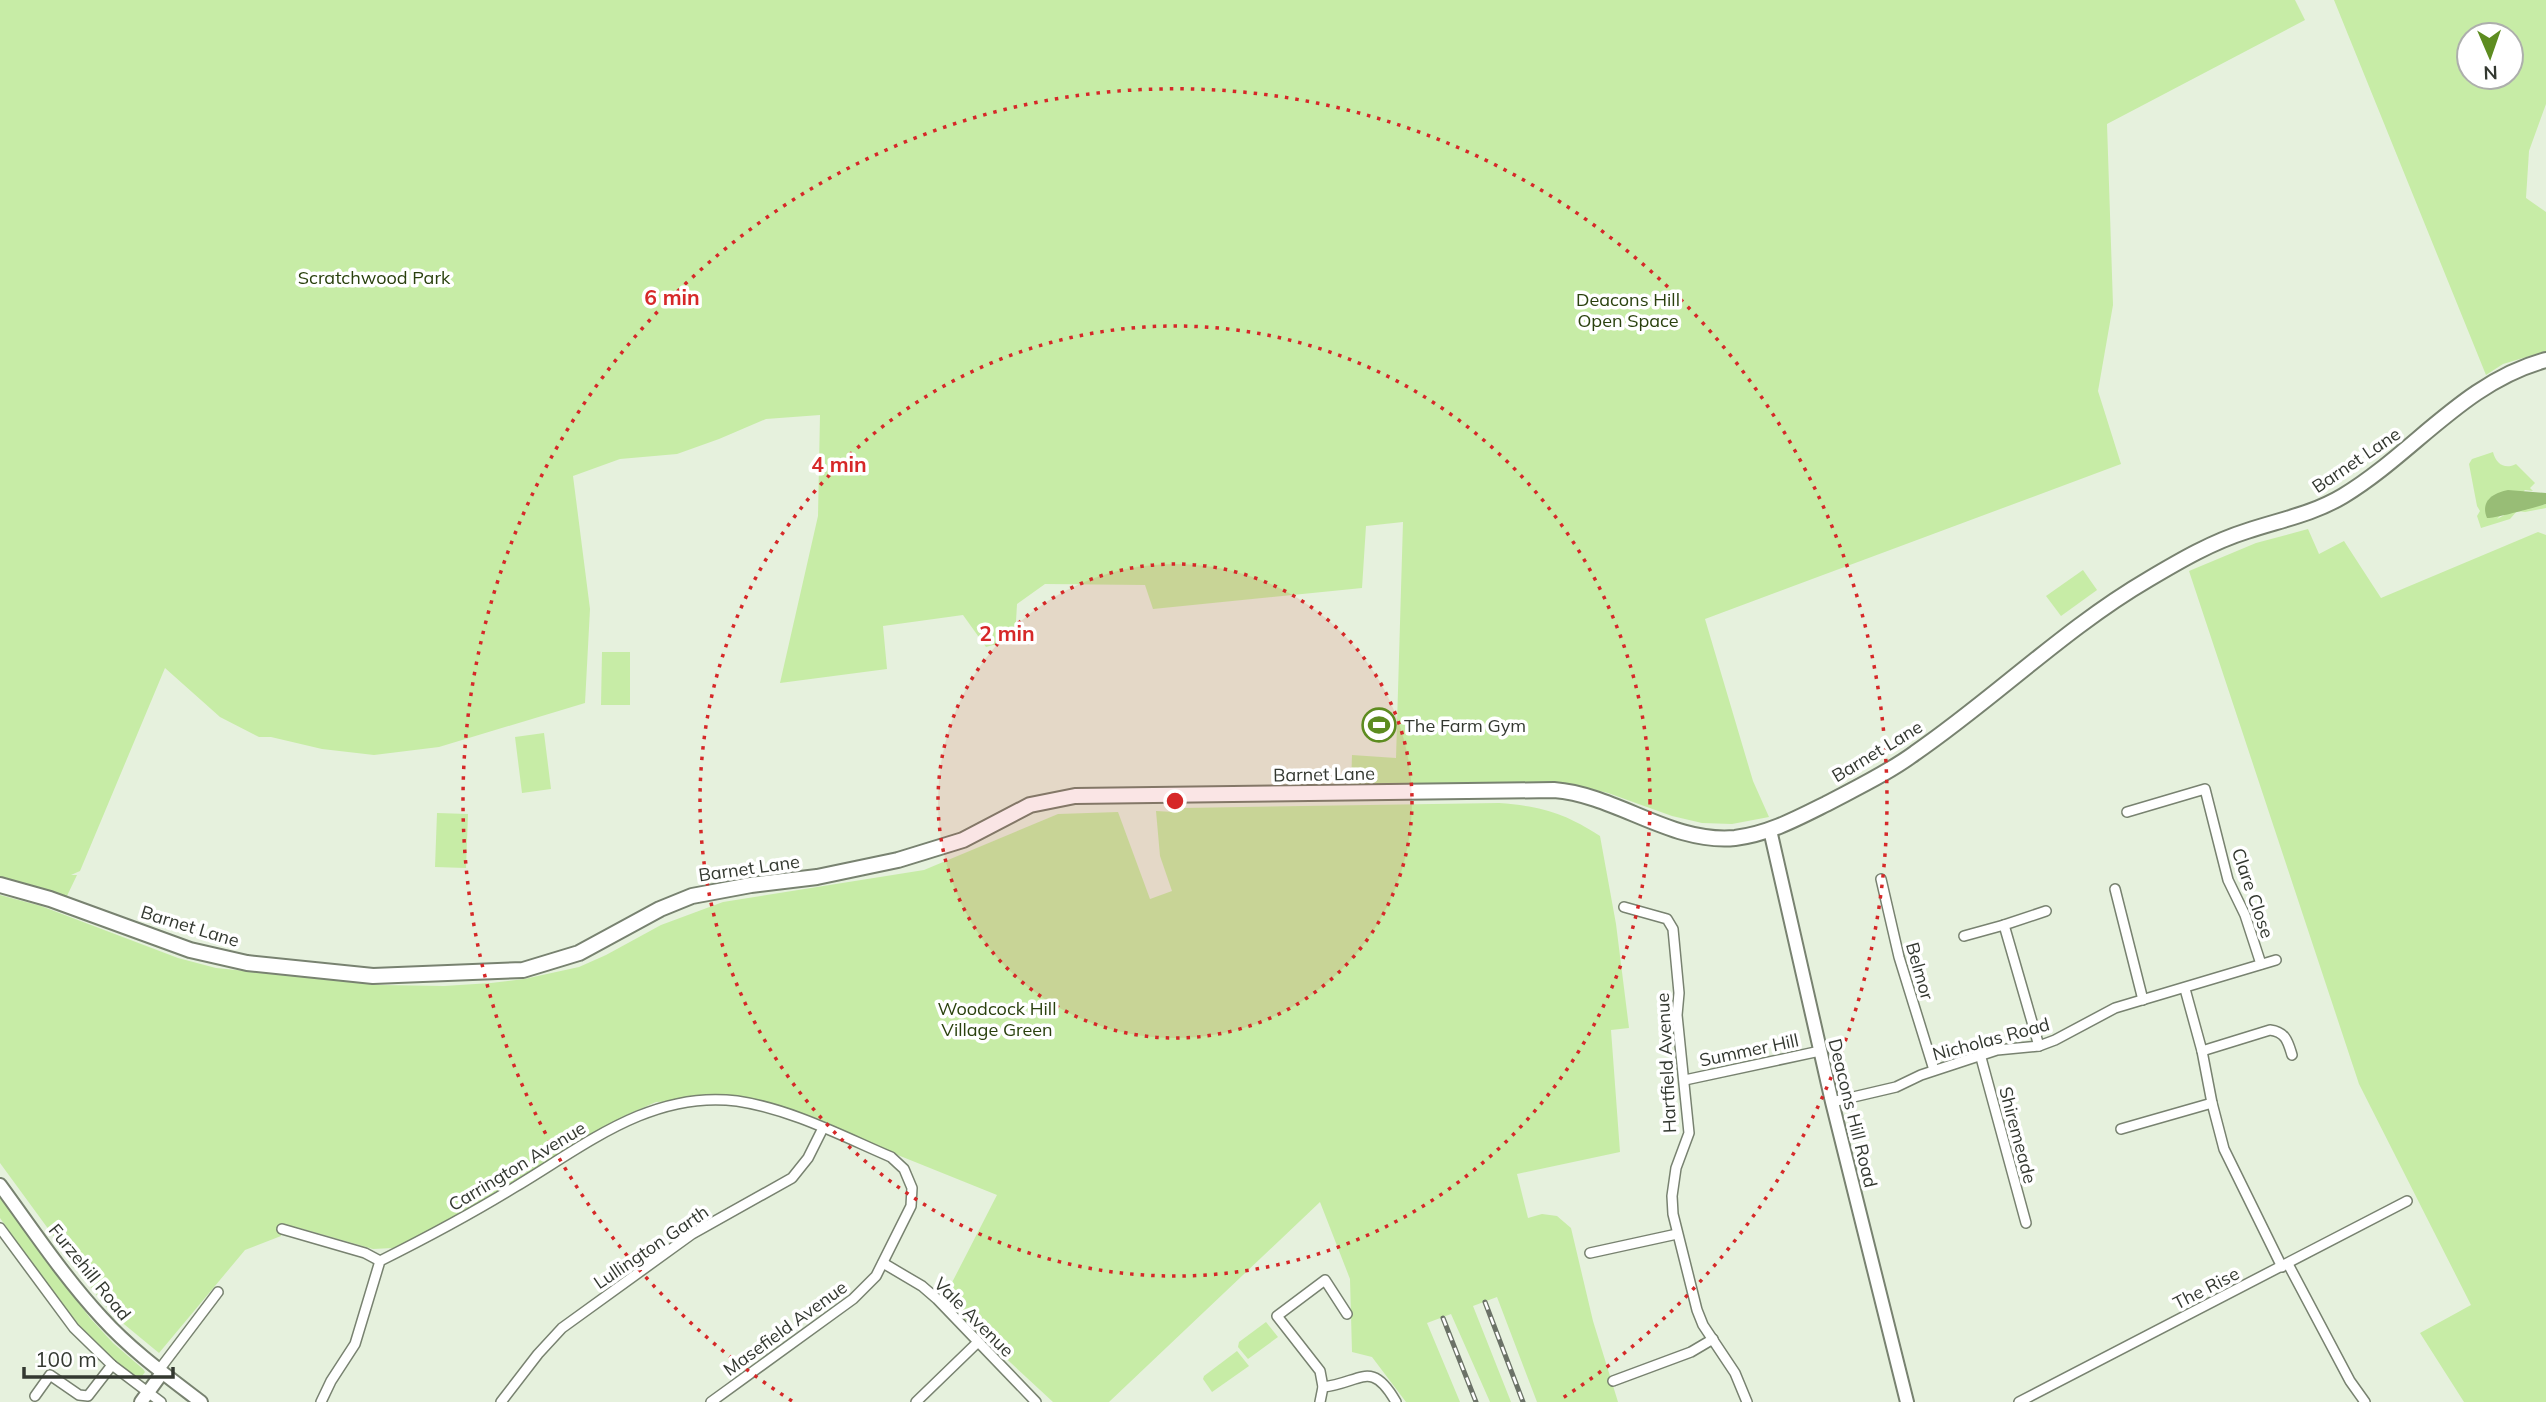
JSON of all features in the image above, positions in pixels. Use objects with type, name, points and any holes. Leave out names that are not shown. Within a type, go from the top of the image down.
[{"type":"main road","name":"Barnet Lane","points":[[0,885],[50,899],[216,957],[373,976],[444,975],[523,971],[555,962],[579,953],[660,909],[692,896],[817,877],[898,860],[963,840],[1030,804],[1075,796],[1555,790],[1593,797],[1693,835],[1715,839],[1736,838],[1770,830],[1856,788],[1913,755],[2054,646],[2145,581],[2200,549],[2246,531],[2316,510],[2344,495],[2394,460],[2466,398],[2505,374],[2546,360]]},
{"type":"street","name":"Clare Close","points":[[2127,812],[2205,789],[2228,880],[2245,915],[2261,964]]},
{"type":"street","name":"Deacons Hill Road","points":[[1770,830],[1832,1102],[1907,1402]]},
{"type":"street","name":"Belmor","points":[[1881,879],[1899,957],[1934,1070]]},
{"type":"street","points":[[2115,889],[2143,1000]]},
{"type":"street","name":"Hartfield Avenue","points":[[1624,907],[1667,919],[1673,929],[1679,993],[1677,1015],[1689,1133],[1676,1168],[1672,1196],[1677,1234],[1703,1325],[1735,1373],[1747,1402]]},
{"type":"street","points":[[1964,936],[2046,911]]},
{"type":"street","points":[[2004,925],[2039,1046]]},
{"type":"street","name":"Nicholas Road","points":[[1832,1102],[1896,1087],[1980,1054],[2039,1046],[2105,1013],[2276,960]]},
{"type":"street","points":[[2185,989],[2229,1164],[2350,1381],[2365,1402]]},
{"type":"street","points":[[2202,1051],[2270,1030],[2279,1031],[2285,1037],[2292,1055]]},
{"type":"street","name":"Summer Hill","points":[[1685,1080],[1820,1051]]},
{"type":"street","name":"Shiremeade","points":[[1980,1054],[2026,1223]]},
{"type":"street","name":"Carrington Avenue","points":[[380,1261],[457,1221],[631,1117],[656,1108],[700,1101],[734,1101],[783,1112],[823,1128]]},
{"type":"street","points":[[2121,1129],[2212,1104]]},
{"type":"street","name":"Masefield Avenue","points":[[711,1402],[865,1289],[883,1263],[911,1206],[912,1188],[904,1169],[891,1157],[823,1128]]},
{"type":"street","name":"Lullington Garth","points":[[501,1402],[537,1354],[562,1328],[692,1234],[792,1178],[808,1158],[823,1128]]},
{"type":"street","name":"Furzehill Road","points":[[0,1185],[73,1284],[103,1319],[161,1371],[201,1402]]},
{"type":"street","name":"The Rise","points":[[2019,1402],[2407,1201]]},
{"type":"street","points":[[0,1228],[74,1328],[144,1397],[161,1402]]},
{"type":"street","points":[[282,1229],[365,1253],[380,1261],[355,1344],[321,1402]]},
{"type":"street","points":[[1590,1253],[1677,1234]]},
{"type":"street","name":"Vale Avenue","points":[[883,1263],[922,1286],[1035,1402]]},
{"type":"street","points":[[1320,1402],[1323,1387],[1320,1371],[1277,1316],[1325,1280],[1347,1314]]},
{"type":"street","points":[[144,1397],[218,1292]]},
{"type":"street","points":[[1613,1381],[1691,1352],[1713,1339]]},
{"type":"street","points":[[916,1402],[978,1342]]},
{"type":"street","points":[[35,1396],[50,1375],[79,1395],[88,1396],[113,1364]]},
{"type":"street","points":[[1323,1387],[1335,1386],[1365,1375],[1374,1376],[1381,1381],[1396,1402]]},
{"type":"green space","points":[[0,0],[2295,0],[2305,20],[2107,124],[2113,305],[2098,391],[2121,464],[1705,619],[1753,781],[1769,817],[1732,824],[1702,823],[1672,816],[1608,793],[1561,782],[1351,786],[1352,755],[1396,758],[1403,522],[1366,526],[1362,588],[1153,609],[1145,585],[1045,584],[1017,604],[1015,639],[986,647],[963,615],[883,626],[887,669],[780,683],[818,516],[820,415],[766,419],[677,454],[620,459],[573,476],[590,609],[585,703],[439,747],[374,755],[322,749],[271,737],[259,737],[220,717],[165,668],[80,871],[71,875],[77,875],[66,898],[0,880]]},
{"type":"green space","points":[[2334,0],[2546,0],[2546,104],[2529,151],[2526,198],[2546,212],[2546,351],[2503,364],[2486,375]]},
{"type":"green space","points":[[2493,452],[2502,465],[2516,464],[2535,483],[2530,488],[2533,491],[2525,490],[2497,519],[2512,511],[2546,504],[2546,508],[2517,511],[2510,519],[2481,528],[2477,516],[2480,511],[2469,464],[2472,459]]},
{"type":"green space","points":[[2308,529],[2319,554],[2344,541],[2381,598],[2538,532],[2546,535],[2546,1402],[2464,1402],[2420,1333],[2471,1305],[2359,1084],[2189,571],[2256,543]]},
{"type":"green space","points":[[2083,570],[2097,590],[2061,616],[2046,596]]},
{"type":"green space","points":[[602,652],[630,652],[630,705],[601,705]]},
{"type":"green space","points":[[544,733],[551,789],[522,793],[515,737]]},
{"type":"green space","name":"Woodcock Hill Village Green","points":[[1499,803],[1552,812],[1600,836],[1616,924],[1629,1028],[1611,1030],[1620,1152],[1517,1174],[1528,1218],[1542,1214],[1557,1216],[1571,1228],[1593,1321],[1618,1402],[1537,1402],[1497,1297],[1473,1306],[1511,1402],[1490,1402],[1451,1314],[1427,1323],[1460,1402],[1406,1402],[1372,1357],[1352,1352],[1350,1279],[1320,1202],[1109,1402],[1053,1402],[943,1300],[997,1195],[781,1108],[748,1099],[656,1102],[622,1117],[447,1223],[393,1248],[373,1249],[280,1225],[281,1236],[245,1250],[159,1353],[119,1320],[101,1301],[0,1163],[0,895],[41,906],[178,958],[216,968],[381,985],[444,986],[524,979],[579,967],[661,925],[723,902],[924,870],[1058,814],[1118,812],[1150,899],[1172,891],[1160,856],[1156,811],[1174,812],[1183,808]]},
{"type":"green space","points":[[437,813],[468,814],[466,868],[435,867]]},
{"type":"green space","points":[[0,1197],[90,1318],[143,1369],[145,1372],[142,1376],[136,1377],[115,1362],[61,1304],[0,1218]]},
{"type":"green space","points":[[1266,1322],[1278,1337],[1248,1359],[1238,1347],[1239,1342]]},
{"type":"green space","points":[[1237,1351],[1249,1366],[1212,1392],[1203,1379],[1204,1376]]},
{"type":"shaded area","points":[[2508,490],[2546,493],[2546,504],[2487,518],[2485,507],[2489,499]]},
{"type":"railway","points":[[1485,1302],[1523,1402]]},
{"type":"railway","points":[[1443,1318],[1476,1402]]},
{"type":"place","name":"The Farm Gym","points":[[1379,725]]},
{"type":"park label","name":"Scratchwood Park","points":[[374,277]]},
{"type":"park label","name":"Deacons Hill Open Space","points":[[1628,309]]}]
